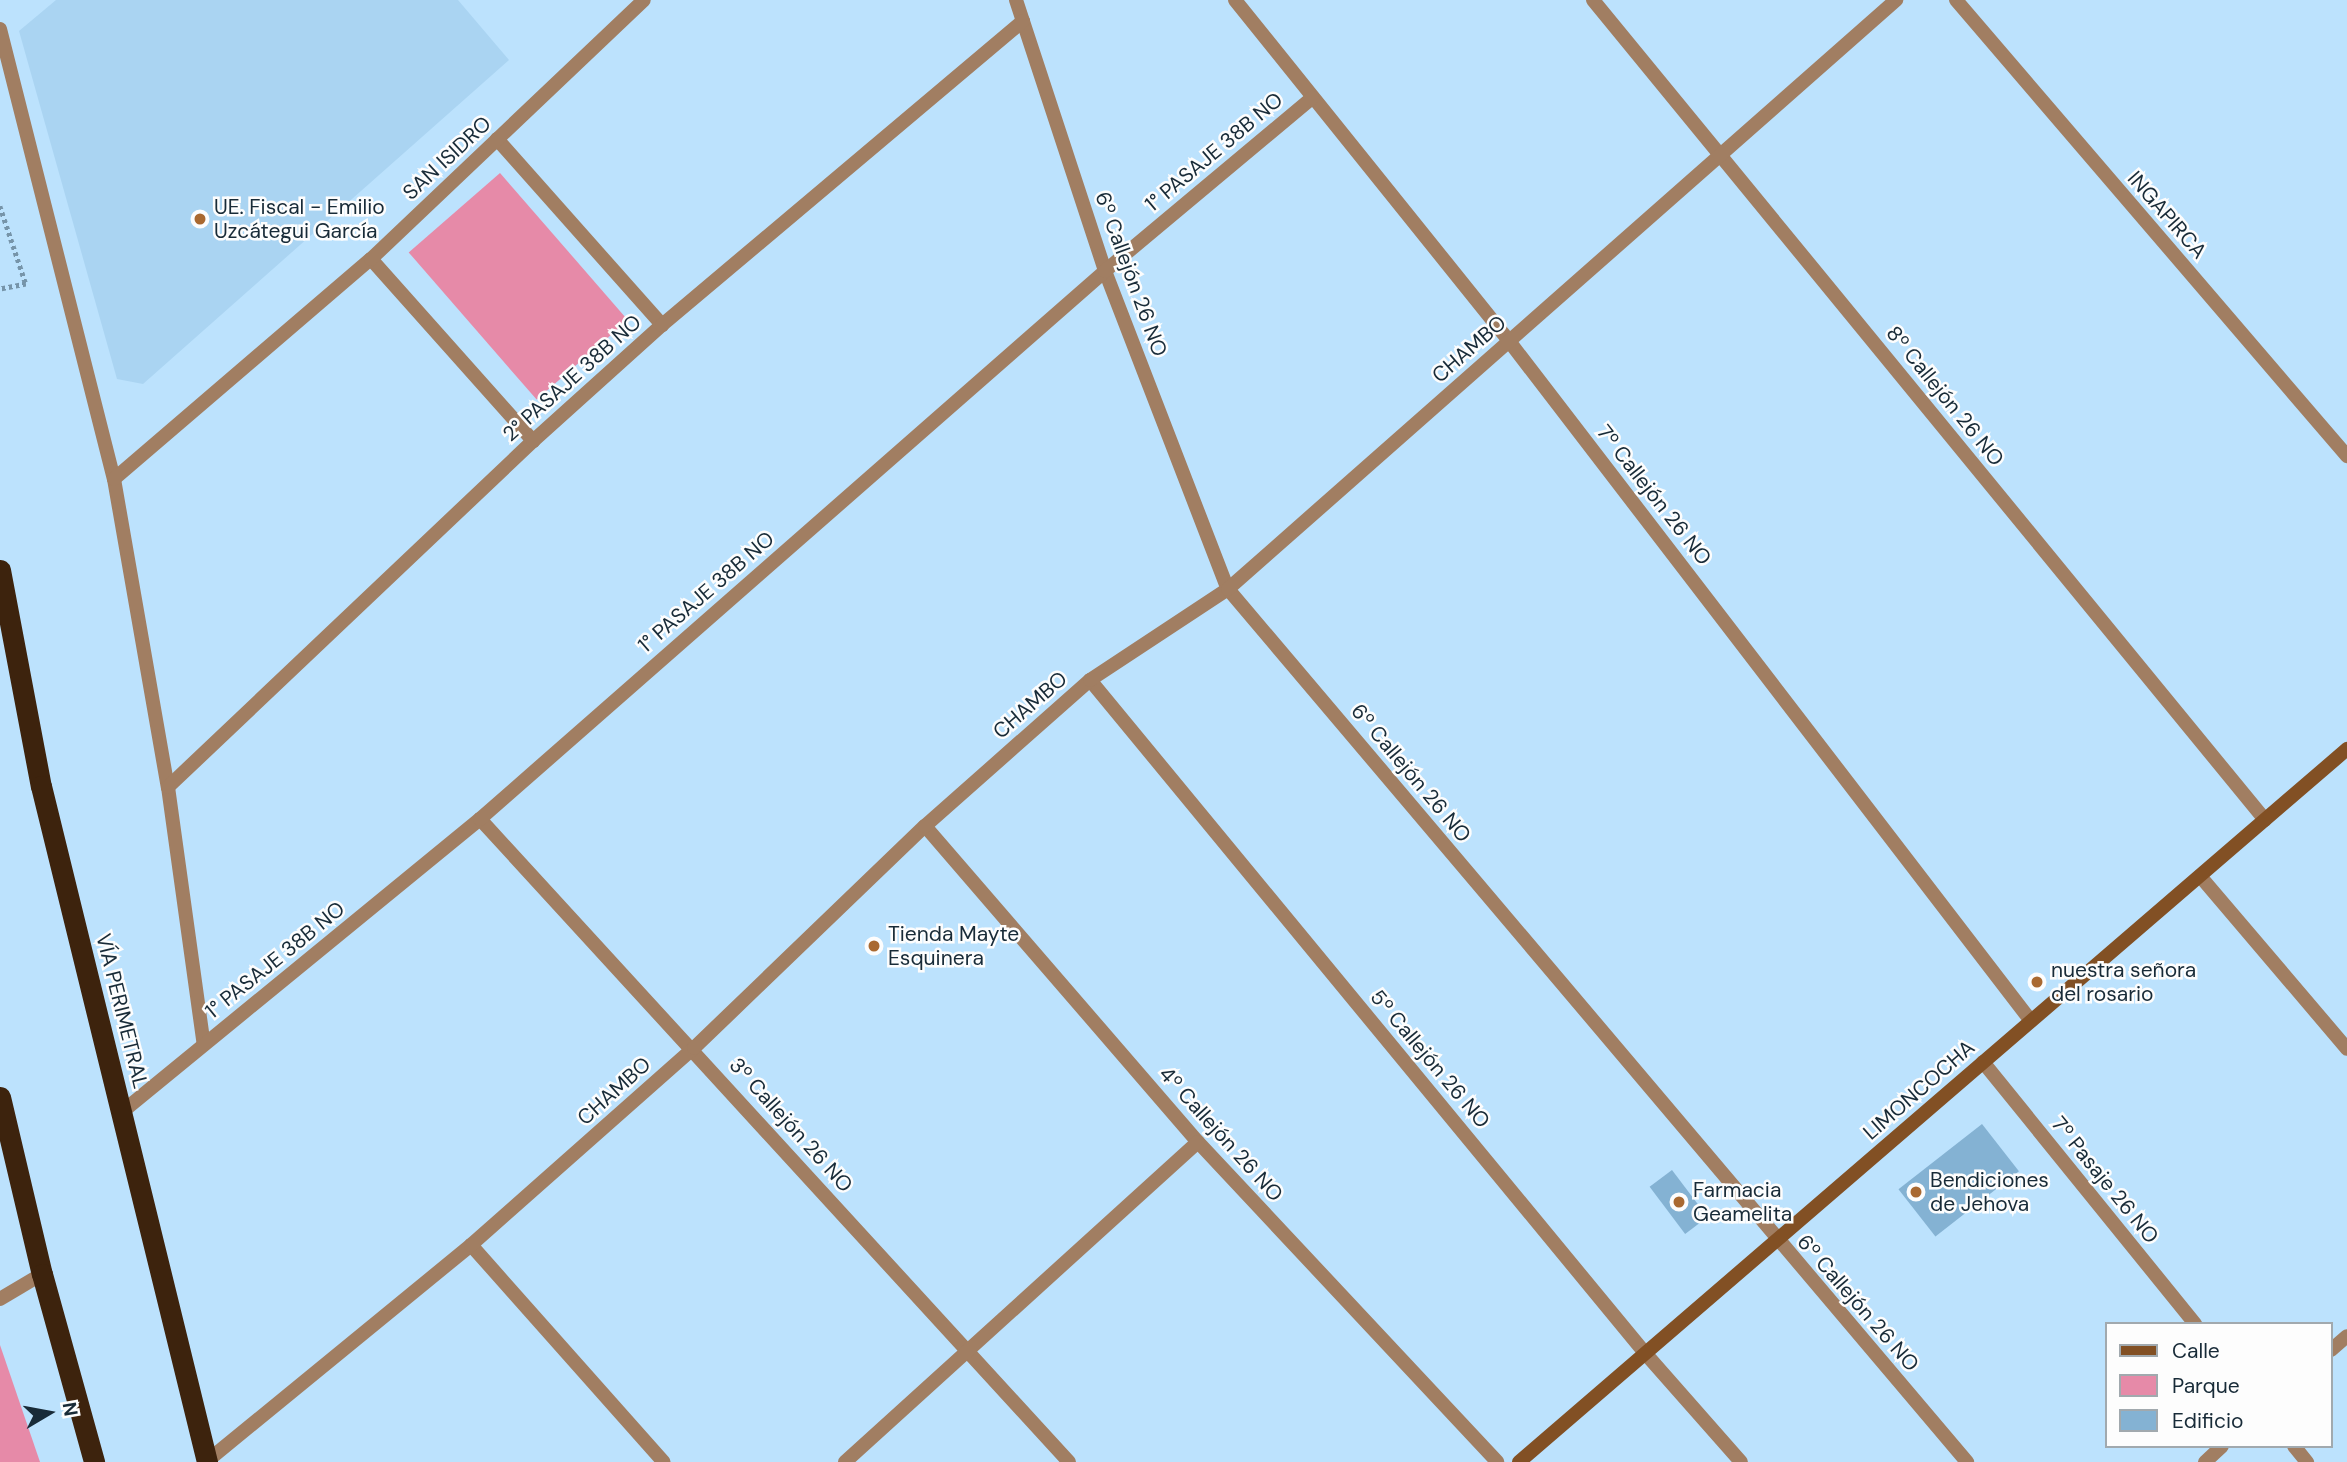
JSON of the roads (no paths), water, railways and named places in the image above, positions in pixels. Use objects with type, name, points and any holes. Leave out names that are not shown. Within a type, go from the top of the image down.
[{"type":"highway","name":"VÍA PERIMETRAL","points":[[0,570],[41,786],[207,1462]]},
{"type":"highway","points":[[0,1097],[42,1274],[94,1462]]},
{"type":"street","name":"SAN ISIDRO","points":[[114,478],[371,259],[644,0]]},
{"type":"street","name":"6º Callejón 26 NO","points":[[1016,0],[1105,271],[1228,589],[1777,1241],[1967,1462]]},
{"type":"street","name":"7º Callejón 26 NO","points":[[1235,0],[1509,341],[2031,1021]]},
{"type":"street","name":"8º Callejón 26 NO","points":[[1593,0],[2265,820]]},
{"type":"street","name":"CHAMBO","points":[[207,1462],[471,1245],[694,1048],[925,825],[1090,680],[1228,589],[1896,0]]},
{"type":"street","name":"INGAPIRCA","points":[[1956,0],[2347,456]]},
{"type":"street","name":"2° PASAJE 38B NO","points":[[168,787],[533,441],[662,326],[1023,21]]},
{"type":"street","points":[[0,29],[114,478],[168,787],[204,1045]]},
{"type":"street","name":"1° PASAJE 38B NO","points":[[122,1112],[480,819],[1105,271],[1312,98]]},
{"type":"street","points":[[497,139],[662,326]]},
{"type":"street","points":[[371,259],[533,441]]},
{"type":"street","name":"5º Callejón 26 NO","points":[[1090,680],[1645,1353],[1741,1462]]},
{"type":"street","name":"LIMONCOCHA","points":[[1519,1462],[2347,749]]},
{"type":"street","name":"3º Callejón 26 NO","points":[[480,819],[694,1048],[1069,1462]]},
{"type":"street","name":"4º Callejón 26 NO","points":[[925,825],[1198,1142],[1497,1462]]},
{"type":"street","points":[[2200,876],[2347,1049]]},
{"type":"street","name":"7º Pasaje 26 NO","points":[[1983,1062],[2193,1322]]},
{"type":"street","points":[[845,1462],[1198,1142]]},
{"type":"street","points":[[471,1245],[664,1462]]},
{"type":"street","points":[[0,1299],[42,1274]]},
{"type":"street","points":[[2333,1348],[2347,1336]]},
{"type":"street","points":[[2204,1462],[2220,1448]]},
{"type":"street","points":[[2296,1448],[2307,1462]]},
{"type":"place","name":"UE. Fiscal - Emilio Uzcátegui García","points":[[200,219]]},
{"type":"place","name":"Tienda Mayte Esquinera","points":[[874,946]]},
{"type":"place","name":"nuestra señora del rosario","points":[[2037,982]]},
{"type":"place","name":"Bendiciones de Jehova","points":[[1916,1192]]},
{"type":"place","name":"Farmacia Geamelita","points":[[1679,1202]]}]
